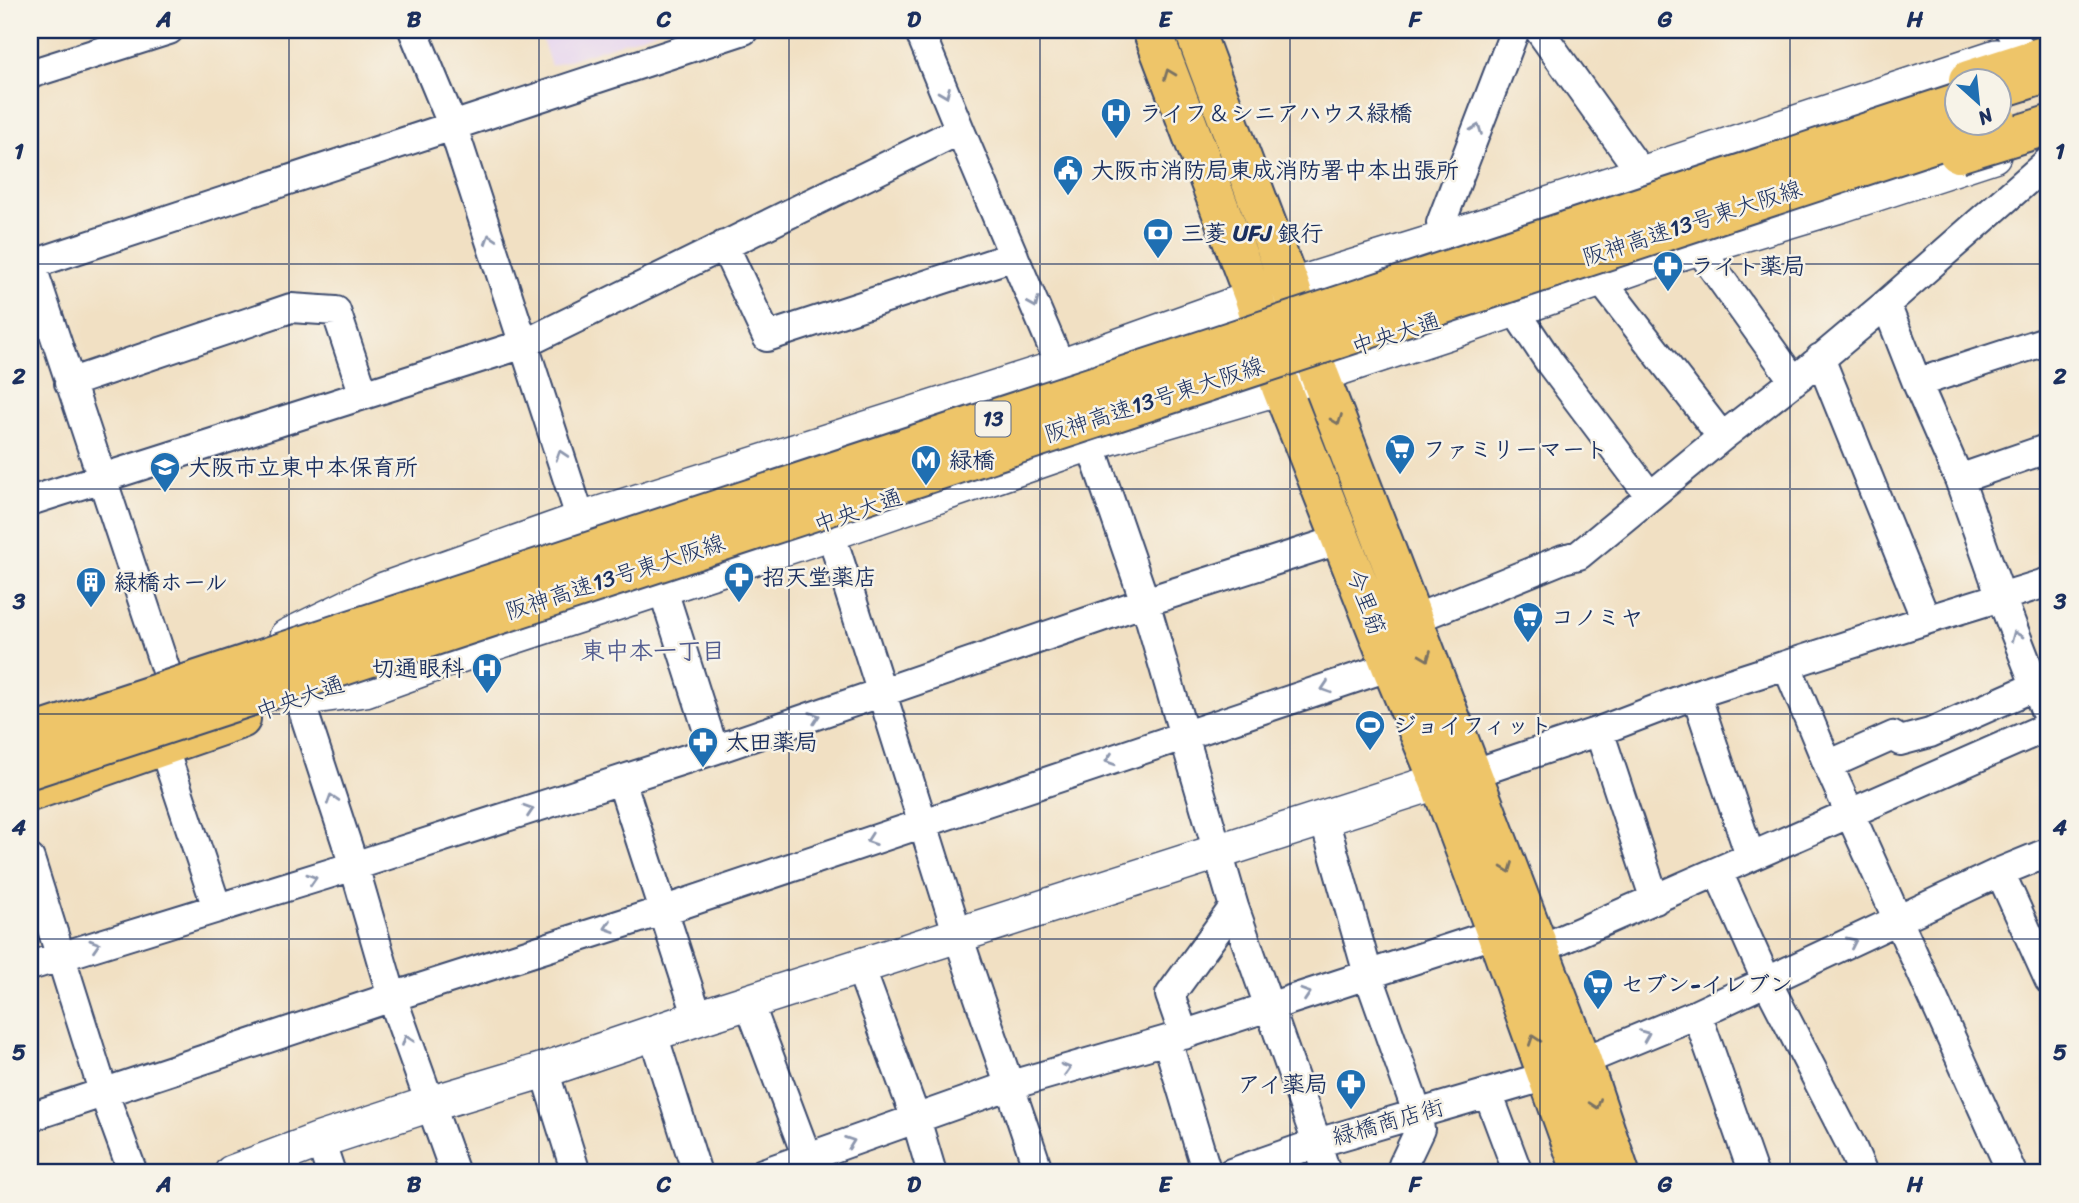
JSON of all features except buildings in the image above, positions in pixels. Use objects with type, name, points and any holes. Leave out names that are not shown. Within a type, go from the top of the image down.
[{"type":"main road","name":"今里筋","points":[[1152,30],[1254,298],[1281,387],[1391,666],[1455,778],[1538,950],[1582,1061],[1620,1173]]},
{"type":"main road","name":"今里筋","points":[[1195,30],[1290,286],[1319,374],[1412,620],[1496,933],[1583,1173]]},
{"type":"main road","points":[[1999,66],[2036,49]]},
{"type":"main road","points":[[2012,74],[2036,49]]},
{"type":"main road","points":[[30,721],[684,508],[1049,384],[1942,89]]},
{"type":"main road","name":"阪神高速13号東大阪線","points":[[2012,118],[2049,106]]},
{"type":"main road","name":"阪神高速13号東大阪線","points":[[30,735],[1942,108]]},
{"type":"main road","name":"中央大通","points":[[30,792],[451,645],[1098,429],[2049,125]]},
{"type":"main road","name":"阪神高速13号東大阪線","points":[[30,769],[1955,136]]},
{"type":"street","points":[[30,74],[169,30]]},
{"type":"street","points":[[413,30],[452,124],[581,520]]},
{"type":"street","points":[[168,677],[30,263],[744,30]]},
{"type":"street","points":[[919,30],[1060,367]]},
{"type":"street","points":[[1448,238],[1441,223],[1515,30]]},
{"type":"street","points":[[1539,30],[1642,174]]},
{"type":"street","points":[[281,640],[384,590],[581,520],[1060,367],[1290,286],[2036,49]]},
{"type":"street","points":[[30,501],[524,344],[960,130]]},
{"type":"street","points":[[455,1173],[392,997],[354,866],[299,698],[365,689],[1090,443],[1281,387],[1698,247],[1840,205],[2049,137]]},
{"type":"street","points":[[1412,620],[1578,555],[1721,437],[1794,381],[2049,161]]},
{"type":"street","points":[[724,245],[767,337],[1014,256]]},
{"type":"street","points":[[1698,247],[1794,381]]},
{"type":"street","points":[[1600,279],[1721,437]]},
{"type":"street","points":[[1538,950],[2049,723],[1959,479],[1886,304]]},
{"type":"street","points":[[69,383],[291,308],[336,310],[363,395]]},
{"type":"street","points":[[1514,309],[1550,363],[1650,496]]},
{"type":"street","points":[[1917,383],[2049,340]]},
{"type":"street","points":[[1819,358],[1926,620]]},
{"type":"street","points":[[1090,443],[1145,602],[1234,907],[1326,1173]]},
{"type":"street","points":[[1959,479],[2049,448]]},
{"type":"street","points":[[30,966],[354,866],[714,750],[1145,602],[1342,539]]},
{"type":"street","points":[[837,553],[958,936],[1039,1173]]},
{"type":"street","points":[[232,1173],[320,1140],[430,1104],[544,1070],[1218,851],[1455,778],[1599,731],[1696,694],[2049,582]]},
{"type":"street","points":[[662,587],[714,750]]},
{"type":"street","points":[[30,1117],[662,911],[1391,666]]},
{"type":"street","points":[[1787,666],[1828,765],[2012,1173]]},
{"type":"street","points":[[1828,765],[1893,736],[1900,741],[1930,733],[2036,686]]},
{"type":"street","points":[[1696,694],[1750,856]]},
{"type":"street","points":[[1599,731],[1655,900]]},
{"type":"street","points":[[163,746],[217,908]]},
{"type":"street","points":[[621,780],[698,1018]]},
{"type":"street","points":[[1324,819],[1368,974],[1412,1098],[1420,1129],[1403,1165],[1406,1173]]},
{"type":"street","name":"緑橋商店街","points":[[1231,1173],[1317,1143],[1546,1076],[1697,1014],[2000,872],[2049,852]]},
{"type":"street","points":[[30,859],[103,1091],[132,1173]]},
{"type":"street","points":[[1718,872],[1767,982],[1863,1173]]},
{"type":"street","points":[[2000,872],[2049,980]]},
{"type":"street","points":[[1207,1173],[1175,1037],[1170,995],[1234,907]]},
{"type":"street","points":[[763,1173],[810,1165],[916,1119],[1011,1085],[1175,1037],[1496,933]]},
{"type":"street","points":[[860,967],[916,1119],[932,1173]]},
{"type":"street","points":[[749,1003],[810,1165]]},
{"type":"street","points":[[1697,1014],[1753,1173]]},
{"type":"street","points":[[653,1034],[697,1173]]},
{"type":"street","points":[[544,1070],[576,1173]]},
{"type":"street","points":[[1488,1093],[1518,1173]]},
{"type":"street","points":[[320,1140],[331,1173]]},
{"type":"shaded area","points":[[539,30],[660,30],[551,66]]},
{"type":"place","name":"ライフ＆シニアハウス緑橋","points":[[1116,140]]},
{"type":"place","name":"大阪市消防局東成消防署中本出張所","points":[[1068,197]]},
{"type":"place","name":"三菱 UFJ 銀行","points":[[1158,260]]},
{"type":"place","name":"ライト薬局","points":[[1668,293]]},
{"type":"place","name":"ファミリーマート","points":[[1400,476]]},
{"type":"place","name":"緑橋","points":[[926,487]]},
{"type":"place","name":"大阪市立東中本保育所","points":[[165,494]]},
{"type":"place","name":"招天堂薬店","points":[[739,604]]},
{"type":"place","name":"緑橋ホール","points":[[91,609]]},
{"type":"place","name":"コノミヤ","points":[[1528,644]]},
{"type":"place","name":"切通眼科","points":[[487,695]]},
{"type":"place","name":"ジョイフィット","points":[[1370,752]]},
{"type":"place","name":"太田薬局","points":[[703,769]]},
{"type":"place","name":"セブン-イレブン","points":[[1598,1011]]},
{"type":"place","name":"アイ薬局","points":[[1351,1111]]},
{"type":"district","name":"東中本一丁目","points":[[653,651]]}]
